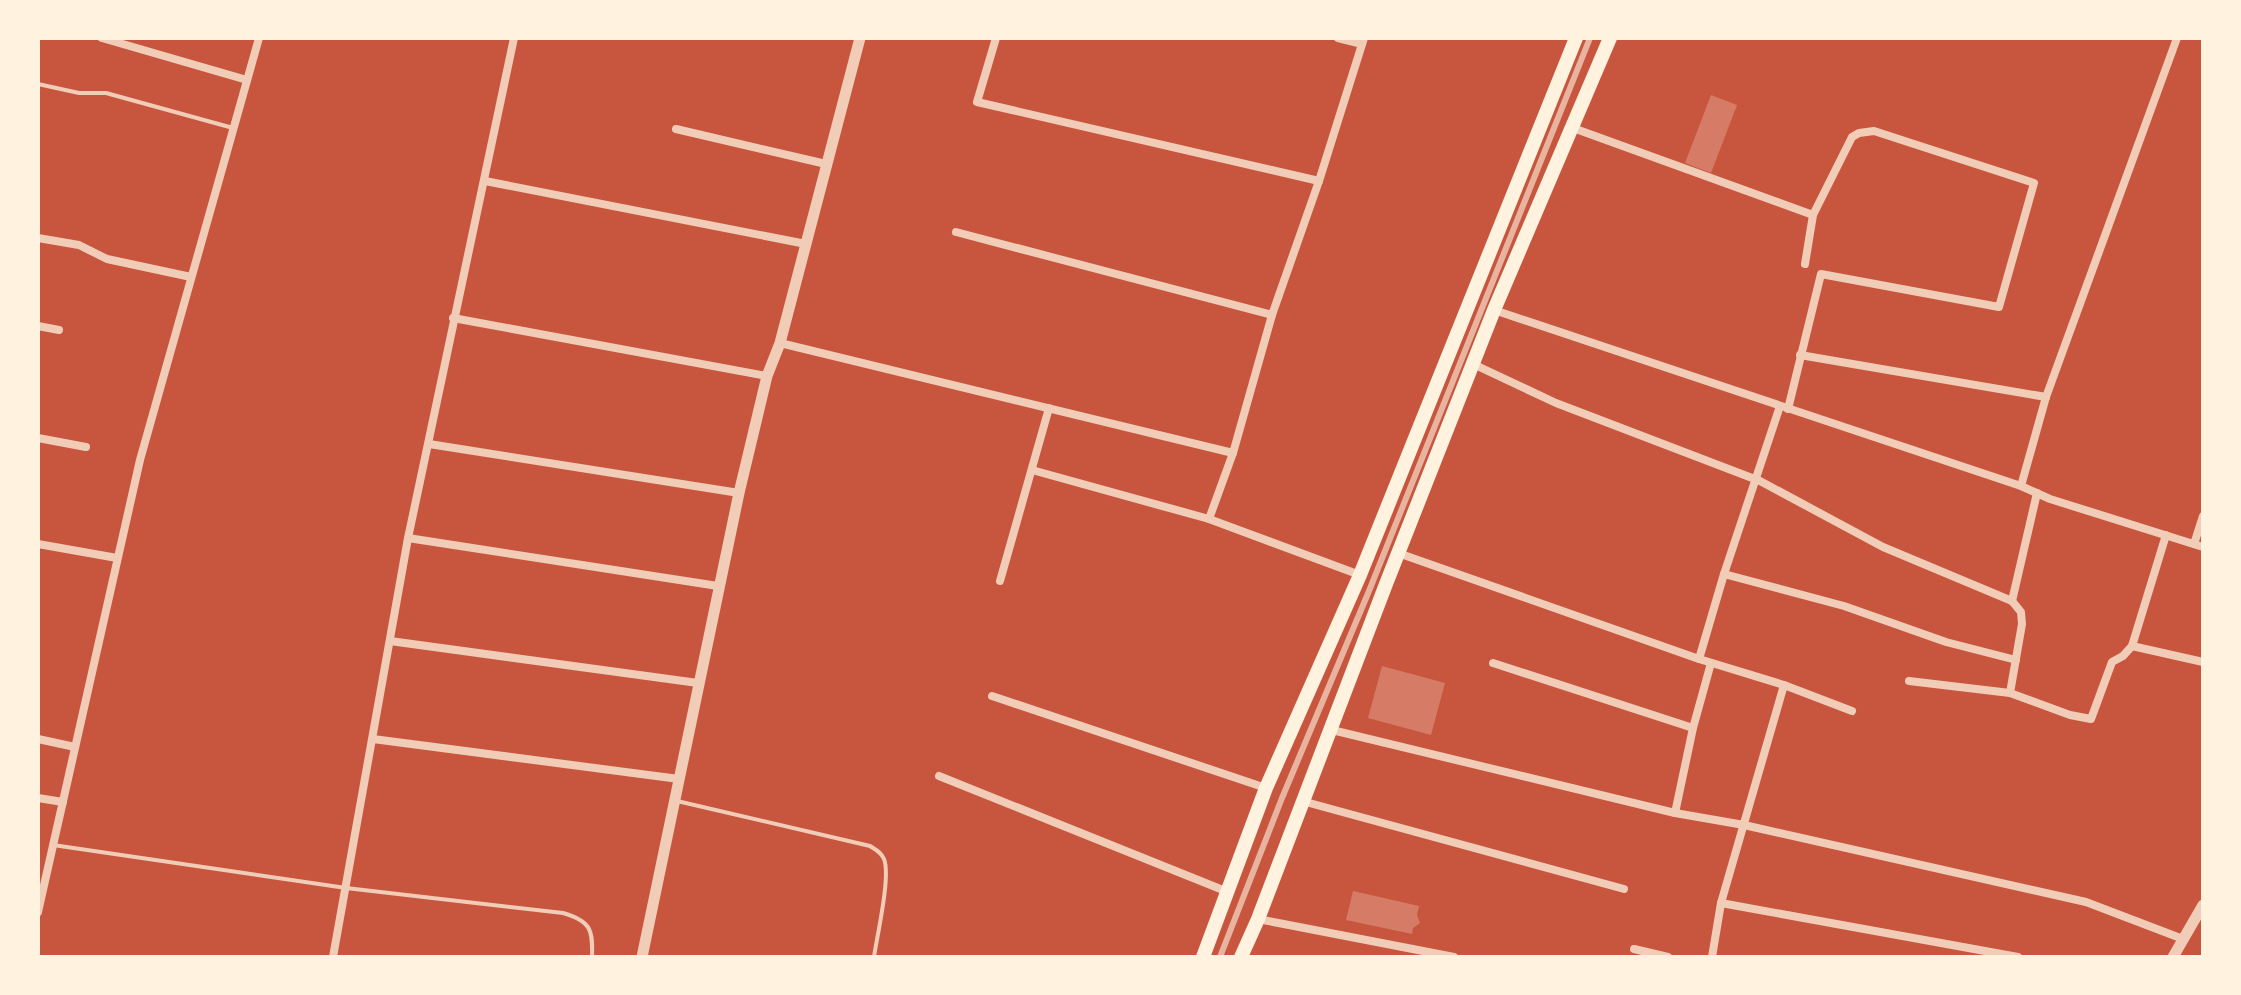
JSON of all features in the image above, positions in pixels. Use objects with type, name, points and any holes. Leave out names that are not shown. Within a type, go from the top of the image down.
[{"type":"main road","points":[[1203,957],[1266,788],[1360,575],[1576,38]]},
{"type":"main road","points":[[1241,957],[1494,310],[1610,38]]},
{"type":"street","points":[[102,38],[247,80]]},
{"type":"street","points":[[38,912],[42,879],[53,845],[140,460],[259,38]]},
{"type":"street","points":[[333,957],[408,538],[514,38]]},
{"type":"street","points":[[642,957],[739,493],[767,376],[780,343],[860,38]]},
{"type":"street","points":[[996,38],[977,102],[1319,181]]},
{"type":"street","points":[[1209,519],[1233,453],[1272,315],[1363,41],[1338,38]]},
{"type":"street","points":[[2021,486],[2046,397],[2177,38]]},
{"type":"street","points":[[1573,128],[1813,215]]},
{"type":"street","points":[[676,129],[826,164]]},
{"type":"street","points":[[1699,659],[1755,479],[1784,408],[1821,274],[1999,307],[2034,183],[1874,131],[1859,133],[1852,137],[1813,215],[1805,264]]},
{"type":"street","points":[[485,181],[806,244]]},
{"type":"street","points":[[956,232],[1272,315]]},
{"type":"street","points":[[38,238],[79,245],[107,259],[191,277]]},
{"type":"street","points":[[1494,310],[2199,546],[2203,516]]},
{"type":"street","points":[[453,318],[767,376]]},
{"type":"street","points":[[38,326],[59,330]]},
{"type":"street","points":[[780,343],[1233,453]]},
{"type":"street","points":[[1800,355],[2046,397]]},
{"type":"street","points":[[1473,364],[1556,403],[1755,479],[1883,547],[2012,601],[2021,612],[2022,624],[2010,693]]},
{"type":"street","points":[[1000,581],[1049,408]]},
{"type":"street","points":[[38,438],[86,447]]},
{"type":"street","points":[[429,444],[739,493]]},
{"type":"street","points":[[1032,470],[1209,519],[1360,575]]},
{"type":"street","points":[[2012,601],[2037,493]]},
{"type":"street","points":[[1909,681],[2010,693],[2070,715],[2091,719],[2112,662],[2132,646],[2166,535]]},
{"type":"street","points":[[408,538],[718,586]]},
{"type":"street","points":[[38,544],[117,558]]},
{"type":"street","points":[[1398,553],[1852,711]]},
{"type":"street","points":[[1724,574],[1844,606],[1946,642],[2016,660]]},
{"type":"street","points":[[390,641],[698,683]]},
{"type":"street","points":[[2132,646],[2203,662]]},
{"type":"street","points":[[1493,663],[1693,728]]},
{"type":"street","points":[[1675,813],[1711,663]]},
{"type":"street","points":[[1712,957],[1721,903],[1784,685]]},
{"type":"street","points":[[992,696],[1266,788]]},
{"type":"street","points":[[1332,730],[1675,813],[1744,825],[2086,902],[2183,939]]},
{"type":"street","points":[[38,739],[75,747]]},
{"type":"street","points":[[373,739],[679,779]]},
{"type":"street","points":[[939,776],[1228,892]]},
{"type":"street","points":[[38,798],[63,802]]},
{"type":"street","points":[[1302,801],[1624,889]]},
{"type":"street","points":[[1721,903],[2018,957]]},
{"type":"street","points":[[2173,957],[2203,905]]},
{"type":"street","points":[[1258,919],[1454,957]]},
{"type":"street","points":[[1634,949],[1668,957]]},
{"type":"lane","points":[[38,84],[79,93],[106,93],[233,128]]},
{"type":"lane","points":[[674,801],[870,846],[882,854],[886,865],[885,880],[874,957]]},
{"type":"lane","points":[[53,845],[346,888],[548,911],[581,918],[593,936],[592,957]]},
{"type":"building","points":[[1711,95],[1737,105],[1711,173],[1685,163]]},
{"type":"building","points":[[1382,666],[1445,683],[1431,735],[1368,718]]},
{"type":"building","points":[[1353,891],[1419,906],[1417,915],[1420,923],[1413,928],[1412,934],[1346,920]]},
{"type":"railway","points":[[1220,957],[1590,38]]}]
